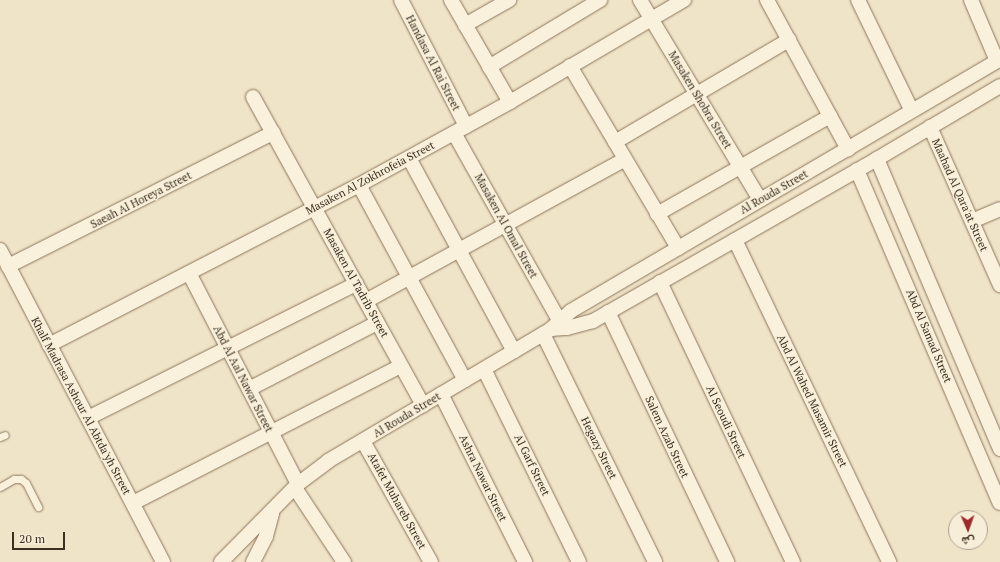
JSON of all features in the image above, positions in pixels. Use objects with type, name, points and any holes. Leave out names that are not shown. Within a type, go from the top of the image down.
[{"type":"street","name":"Handasa Al Rai Street","points":[[401,0],[466,126]]},
{"type":"street","points":[[451,0],[510,102]]},
{"type":"street","points":[[465,26],[510,0]]},
{"type":"street","points":[[489,66],[600,0]]},
{"type":"street","name":"Masaken Shobra Street","points":[[640,0],[760,200]]},
{"type":"street","name":"Masaken Al Zokhrofeia Street","points":[[49,345],[409,158],[510,102],[684,0]]},
{"type":"street","points":[[767,0],[848,149]]},
{"type":"street","points":[[858,0],[912,111]]},
{"type":"street","points":[[971,0],[999,60]]},
{"type":"street","points":[[614,142],[789,40]]},
{"type":"street","name":"Al Rouda Street","points":[[221,562],[272,513],[296,486],[328,461],[514,351],[678,248],[999,60]]},
{"type":"street","points":[[570,66],[678,248]]},
{"type":"street","name":"Al Rouda Street","points":[[551,328],[580,326],[608,312],[877,159],[1000,86]]},
{"type":"street","name":"Masaken Al Tadrib Street","points":[[254,98],[423,405]]},
{"type":"street","points":[[657,214],[830,116]]},
{"type":"street","name":"Maahad Al Qara'at Street","points":[[930,127],[1000,285]]},
{"type":"street","name":"Saeah Al Horeya Street","points":[[8,266],[273,133]]},
{"type":"street","name":"Masaken Al Omal Street","points":[[454,133],[505,224],[551,328]]},
{"type":"street","points":[[409,158],[514,351]]},
{"type":"street","points":[[366,301],[624,159]]},
{"type":"street","name":"Abd Al Samad Street","points":[[877,159],[1000,449]]},
{"type":"street","name":"Abd Al Samad Street","points":[[857,170],[1000,502]]},
{"type":"street","points":[[359,185],[465,380]]},
{"type":"street","points":[[972,221],[1000,209]]},
{"type":"street","name":"Abd Al Wahed Masamir Street","points":[[735,240],[889,562]]},
{"type":"street","name":"Khalf Madrasa Ashour Al Abtda'yh Street","points":[[0,250],[163,562]]},
{"type":"street","name":"Abd Al Aal Nawar Street","points":[[189,273],[271,432],[296,486],[344,562]]},
{"type":"street","name":"Al Seoudi Street","points":[[660,282],[793,562]]},
{"type":"street","points":[[88,418],[356,284]]},
{"type":"street","name":"Salem Azab Street","points":[[608,312],[727,562]]},
{"type":"street","points":[[249,389],[377,323]]},
{"type":"street","name":"Hegazy Street","points":[[551,328],[655,562]]},
{"type":"street","points":[[133,503],[401,366]]},
{"type":"street","name":"Al Garf Street","points":[[484,369],[579,562]]},
{"type":"street","name":"Ashra Nawar Street","points":[[441,394],[525,562]]},
{"type":"street","name":"Atafet Muhareb Street","points":[[363,441],[431,562]]},
{"type":"street","name":"Al Rouda Street","points":[[253,562],[266,536],[272,513]]},
{"type":"lane","points":[[0,487],[14,479],[21,479],[26,483],[38,507]]}]
